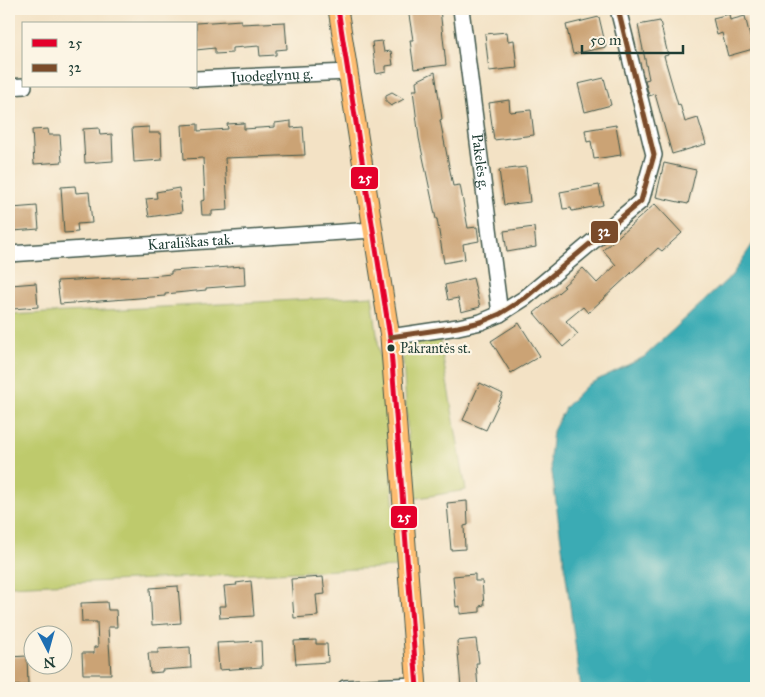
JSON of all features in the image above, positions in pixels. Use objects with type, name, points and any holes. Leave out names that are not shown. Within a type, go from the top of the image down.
[{"type":"main road","points":[[338,9],[390,338],[416,686]]},
{"type":"street","name":"Pakelės g.","points":[[461,9],[500,314]]},
{"type":"street","points":[[390,338],[481,322],[500,314],[525,298],[641,201],[654,155],[618,9]]},
{"type":"street","name":"Juodeglynų g.","points":[[198,79],[348,72]]},
{"type":"street","points":[[9,87],[22,86]]},
{"type":"street","name":"Karališkas tak.","points":[[9,254],[373,230]]},
{"type":"street","points":[[345,688],[416,686]]},
{"type":"green space","points":[[372,296],[386,403],[398,567],[9,586],[9,315]]},
{"type":"green space","points":[[439,336],[466,490],[412,499],[402,344]]},
{"type":"water","points":[[756,239],[756,688],[581,688],[550,458],[553,431],[566,406],[587,385],[644,357],[732,275]]},
{"type":"building","points":[[408,9],[440,9],[446,65],[414,69],[410,40],[413,40]]},
{"type":"building","points":[[729,14],[730,20],[745,16],[753,49],[728,56],[722,33],[717,35],[713,18]]},
{"type":"building","points":[[599,17],[606,47],[573,54],[566,25]]},
{"type":"building","points":[[241,20],[241,24],[285,22],[287,49],[276,50],[276,55],[260,56],[259,46],[232,48],[232,53],[215,54],[215,48],[198,50],[198,23]]},
{"type":"building","points":[[660,21],[668,55],[664,56],[678,105],[680,104],[685,122],[698,118],[706,144],[672,154],[655,94],[649,96],[645,80],[649,79],[638,25]]},
{"type":"building","points":[[507,32],[508,41],[514,40],[517,68],[489,71],[485,34]]},
{"type":"building","points":[[382,41],[384,52],[391,51],[393,65],[386,66],[386,72],[376,74],[372,42]]},
{"type":"building","points":[[435,72],[442,119],[440,120],[453,186],[460,185],[468,228],[477,227],[479,241],[463,244],[465,259],[444,263],[437,219],[419,138],[413,90],[417,90],[416,81]]},
{"type":"building","points":[[604,78],[611,105],[585,112],[578,84]]},
{"type":"building","points":[[392,92],[404,99],[391,106],[386,102],[386,95]]},
{"type":"building","points":[[509,100],[510,112],[531,110],[534,135],[494,140],[489,103]]},
{"type":"building","points":[[291,121],[291,128],[303,127],[305,155],[225,158],[228,210],[212,211],[212,215],[202,215],[201,201],[205,200],[203,158],[184,159],[182,125],[198,124],[198,131],[228,129],[227,124],[244,123],[244,129],[275,127],[275,123]]},
{"type":"building","points":[[616,125],[621,155],[594,159],[591,141],[587,142],[585,130]]},
{"type":"building","points":[[149,127],[149,133],[161,133],[162,160],[134,162],[132,128]]},
{"type":"building","points":[[99,128],[100,135],[112,134],[113,161],[85,163],[83,129]]},
{"type":"building","points":[[48,129],[49,135],[60,135],[62,162],[34,164],[32,130]]},
{"type":"building","points":[[664,163],[696,170],[688,204],[656,197]]},
{"type":"building","points":[[526,167],[530,202],[504,205],[499,170]]},
{"type":"building","points":[[599,185],[603,205],[572,211],[571,208],[563,209],[560,192]]},
{"type":"building","points":[[75,186],[76,193],[89,192],[92,223],[77,224],[78,232],[64,233],[61,187]]},
{"type":"building","points":[[179,188],[182,212],[149,217],[146,199],[157,198],[156,192]]},
{"type":"building","points":[[655,204],[682,233],[662,251],[658,248],[588,313],[583,307],[566,321],[578,334],[563,347],[534,313],[565,287],[563,286],[583,268],[597,283],[616,265],[603,250]]},
{"type":"building","points":[[37,206],[39,229],[13,231],[12,208]]},
{"type":"building","points":[[534,227],[536,247],[507,252],[504,231]]},
{"type":"building","points":[[244,266],[245,285],[206,288],[206,290],[165,294],[165,296],[60,304],[57,281],[151,276],[171,274],[171,271]]},
{"type":"building","points":[[473,278],[480,307],[461,312],[458,298],[448,300],[445,285]]},
{"type":"building","points":[[36,283],[38,307],[13,309],[11,285]]},
{"type":"building","points":[[519,323],[540,356],[511,373],[491,341]]},
{"type":"building","points":[[480,383],[503,394],[486,430],[463,420]]},
{"type":"building","points":[[467,501],[468,525],[464,526],[465,549],[451,550],[447,503]]},
{"type":"building","points":[[475,574],[475,581],[482,581],[484,605],[480,606],[480,612],[460,614],[460,606],[456,607],[453,576]]},
{"type":"building","points":[[323,577],[325,594],[316,595],[318,616],[294,618],[291,579]]},
{"type":"building","points":[[251,581],[254,616],[220,618],[219,606],[226,606],[224,586]]},
{"type":"building","points":[[178,586],[181,623],[152,625],[150,588]]},
{"type":"building","points":[[107,602],[108,610],[116,610],[117,627],[108,627],[111,674],[83,674],[82,653],[94,653],[94,647],[98,647],[97,622],[82,622],[81,603]]},
{"type":"building","points":[[476,639],[479,663],[476,663],[478,688],[461,688],[457,641]]},
{"type":"building","points":[[316,640],[316,644],[327,644],[328,662],[296,664],[294,641]]},
{"type":"building","points":[[261,641],[262,667],[219,670],[217,643]]},
{"type":"building","points":[[190,647],[191,668],[162,670],[162,672],[150,673],[148,653],[158,653],[158,649]]},
{"type":"building","points":[[22,656],[22,674],[28,674],[28,685],[9,686],[9,657]]},
{"type":"transit line","name":"25","points":[[338,9],[390,337],[417,688]]},
{"type":"transit line","name":"32","points":[[390,337],[458,327],[481,322],[500,314],[525,298],[641,201],[654,155],[618,9]]},
{"type":"place","name":"Pakrantės st.","points":[[391,348]]}]
